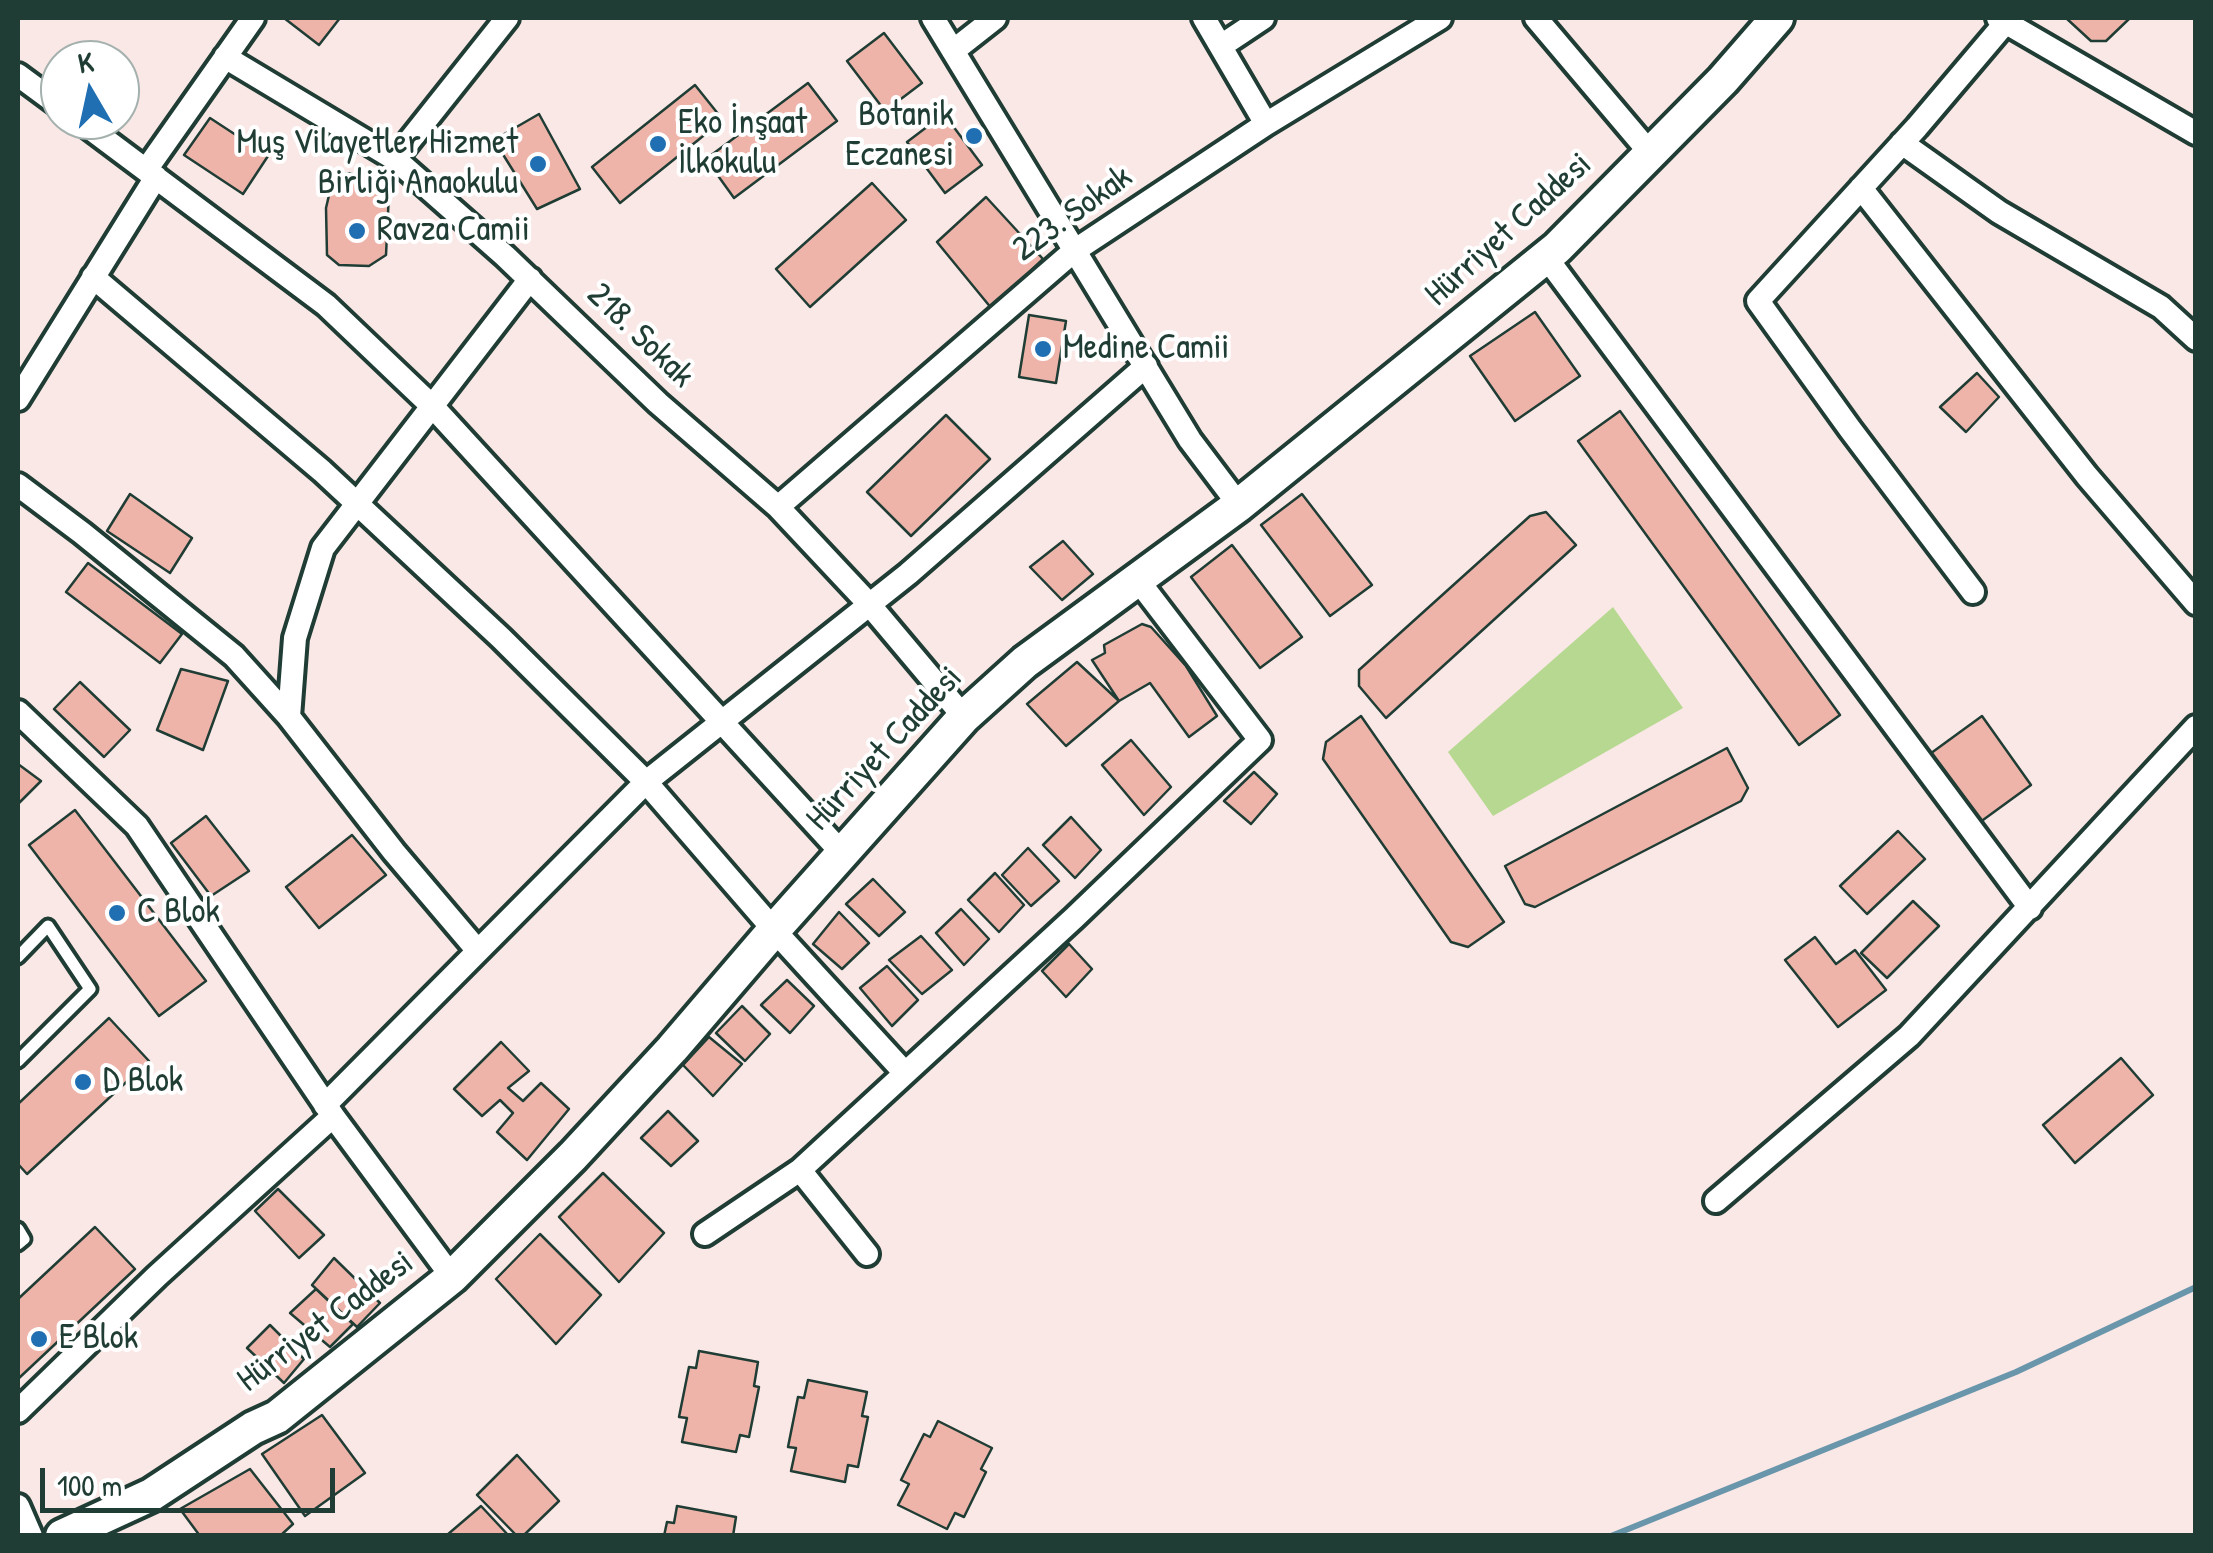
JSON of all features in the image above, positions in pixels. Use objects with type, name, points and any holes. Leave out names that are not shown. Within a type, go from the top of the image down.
[{"type":"street","points":[[18,399],[151,173],[253,18]]},
{"type":"street","points":[[395,159],[507,18]]},
{"type":"street","points":[[933,18],[1190,440],[1240,504]]},
{"type":"street","points":[[953,51],[996,18]]},
{"type":"street","points":[[1204,18],[1266,124]]},
{"type":"street","points":[[1221,46],[1263,18]]},
{"type":"street","name":"223. Sokak","points":[[778,507],[1074,251],[1266,124],[1440,18]]},
{"type":"street","points":[[1536,18],[1651,154]]},
{"type":"street","name":"Hürriyet Caddesi","points":[[62,1536],[152,1495],[253,1428],[277,1417],[452,1276],[660,1062],[964,717],[1024,662],[1240,504],[1546,257],[1724,80],[1777,18]]},
{"type":"street","points":[[1973,592],[1758,301],[1902,143],[2002,20],[2196,133]]},
{"type":"street","name":"218. Sokak","points":[[225,57],[395,159],[530,279],[658,403],[778,507],[868,604],[964,717]]},
{"type":"street","points":[[18,75],[40,91]]},
{"type":"street","points":[[106,140],[326,305],[434,408],[842,854]]},
{"type":"street","points":[[1902,143],[1999,212],[2161,307],[2196,339]]},
{"type":"street","points":[[1862,188],[2087,476],[2196,603]]},
{"type":"street","points":[[1546,257],[2030,908]]},
{"type":"street","points":[[93,277],[358,504],[501,638],[646,782],[774,930],[905,1072]]},
{"type":"street","points":[[289,717],[295,638],[324,548],[530,279]]},
{"type":"street","points":[[18,1410],[329,1110],[478,951],[646,782],[868,604],[1146,366]]},
{"type":"street","points":[[18,485],[234,656],[289,717],[394,852],[478,951]]},
{"type":"street","points":[[705,1234],[800,1170],[1074,918],[1260,740],[1137,580]]},
{"type":"street","points":[[18,712],[137,826],[329,1110],[452,1276]]},
{"type":"street","points":[[1716,1200],[1908,1036],[2196,727]]},
{"type":"street","points":[[800,1170],[867,1254]]},
{"type":"street","points":[[18,1506],[31,1536]]},
{"type":"lane","points":[[18,956],[48,926],[90,989],[18,1061]]},
{"type":"lane","points":[[18,1229],[24,1238],[18,1244]]},
{"type":"green space","points":[[1613,607],[1683,708],[1493,816],[1448,752]]},
{"type":"building","points":[[284,18],[340,18],[319,45]]},
{"type":"building","points":[[2066,18],[2130,18],[2106,41],[2091,41]]},
{"type":"building","points":[[884,33],[922,83],[885,111],[847,61]]},
{"type":"building","points":[[808,83],[837,121],[734,198],[706,159]]},
{"type":"building","name":"Eko İnşaat İlkokulu","points":[[695,85],[723,120],[620,203],[592,167]]},
{"type":"building","name":"Muş Vilayetler Hizmet Birliği Anaokulu","points":[[539,114],[580,189],[537,209],[494,140]]},
{"type":"building","points":[[944,114],[982,165],[945,193],[907,142]]},
{"type":"building","points":[[210,118],[268,156],[243,194],[184,155]]},
{"type":"building","name":"Ravza Camii","points":[[390,172],[386,255],[369,266],[339,265],[327,255],[326,208],[334,174]]},
{"type":"building","points":[[872,183],[906,220],[810,307],[776,269]]},
{"type":"building","points":[[986,197],[1043,259],[992,309],[937,242]]},
{"type":"building","points":[[1535,312],[1580,376],[1515,421],[1470,356]]},
{"type":"building","name":"Medine Camii","points":[[1029,315],[1066,321],[1056,383],[1019,377]]},
{"type":"building","points":[[1977,373],[1999,397],[1966,432],[1940,407]]},
{"type":"building","points":[[1620,411],[1840,715],[1799,745],[1578,441]]},
{"type":"building","points":[[946,415],[990,459],[911,536],[867,492]]},
{"type":"building","points":[[130,494],[192,538],[170,573],[107,531]]},
{"type":"building","points":[[1302,494],[1372,585],[1330,616],[1261,525]]},
{"type":"building","points":[[1546,512],[1576,545],[1386,718],[1359,686],[1359,670],[1530,516]]},
{"type":"building","points":[[1063,541],[1093,574],[1062,600],[1030,567]]},
{"type":"building","points":[[1232,545],[1302,637],[1260,668],[1191,577]]},
{"type":"building","points":[[88,563],[182,634],[160,663],[66,592]]},
{"type":"building","points":[[1142,624],[1151,627],[1186,666],[1217,716],[1189,737],[1150,683],[1119,701],[1092,660],[1105,653],[1104,645]]},
{"type":"building","points":[[1077,662],[1119,701],[1066,746],[1027,704]]},
{"type":"building","points":[[181,669],[228,681],[203,750],[157,730]]},
{"type":"building","points":[[80,682],[130,730],[104,757],[54,709]]},
{"type":"building","points":[[1361,716],[1504,922],[1468,947],[1451,942],[1323,759],[1326,742]]},
{"type":"building","points":[[1982,716],[2031,785],[1972,828],[1923,759]]},
{"type":"building","points":[[1131,740],[1171,787],[1144,815],[1102,765]]},
{"type":"building","points":[[1727,748],[1748,788],[1741,801],[1535,907],[1525,904],[1505,866]]},
{"type":"building","points":[[18,764],[41,781],[18,804]]},
{"type":"building","points":[[1254,772],[1277,794],[1251,824],[1224,801]]},
{"type":"building","name":"C Blok","points":[[75,810],[206,981],[159,1016],[29,845]]},
{"type":"building","points":[[206,816],[249,871],[211,896],[171,843]]},
{"type":"building","points":[[1071,817],[1101,850],[1075,878],[1043,845]]},
{"type":"building","points":[[1898,831],[1925,859],[1867,914],[1840,886]]},
{"type":"building","points":[[352,835],[386,875],[319,928],[286,887]]},
{"type":"building","points":[[1028,848],[1059,881],[1031,906],[1002,875]]},
{"type":"building","points":[[995,873],[1024,905],[999,932],[968,900]]},
{"type":"building","points":[[873,879],[905,912],[879,936],[846,904]]},
{"type":"building","points":[[1913,901],[1939,926],[1887,978],[1861,953]]},
{"type":"building","points":[[961,909],[989,939],[964,965],[936,933]]},
{"type":"building","points":[[839,912],[869,943],[842,969],[813,944]]},
{"type":"building","points":[[921,936],[952,970],[922,994],[889,960]]},
{"type":"building","points":[[1815,937],[1836,964],[1855,950],[1886,990],[1838,1027],[1785,960]]},
{"type":"building","points":[[1069,944],[1092,969],[1066,997],[1042,971]]},
{"type":"building","points":[[887,966],[918,1000],[892,1026],[860,988]]},
{"type":"building","points":[[787,980],[814,1006],[790,1033],[761,1005]]},
{"type":"building","points":[[742,1006],[770,1034],[745,1061],[716,1033]]},
{"type":"building","name":"D Blok","points":[[109,1018],[149,1061],[27,1174],[18,1164],[18,1104]]},
{"type":"building","points":[[709,1037],[742,1064],[713,1096],[683,1065]]},
{"type":"building","points":[[501,1042],[529,1071],[508,1088],[523,1101],[541,1083],[569,1109],[527,1160],[497,1132],[513,1113],[500,1100],[482,1116],[454,1089]]},
{"type":"building","points":[[2121,1058],[2153,1095],[2075,1163],[2043,1125]]},
{"type":"building","points":[[668,1111],[698,1141],[671,1166],[641,1138]]},
{"type":"building","points":[[603,1173],[664,1233],[619,1282],[559,1217]]},
{"type":"building","points":[[278,1189],[324,1235],[299,1258],[255,1211]]},
{"type":"building","name":"E Blok","points":[[95,1227],[135,1269],[18,1379],[18,1299]]},
{"type":"building","points":[[540,1234],[601,1295],[556,1344],[496,1279]]},
{"type":"building","points":[[334,1258],[380,1303],[357,1327],[312,1285]]},
{"type":"building","points":[[316,1289],[353,1324],[330,1347],[290,1313]]},
{"type":"building","points":[[270,1325],[304,1359],[284,1383],[247,1348]]},
{"type":"building","points":[[699,1351],[758,1362],[754,1386],[759,1387],[749,1437],[740,1435],[736,1452],[682,1442],[687,1418],[679,1417],[689,1367],[696,1368]]},
{"type":"building","points":[[808,1380],[867,1392],[862,1416],[868,1417],[858,1467],[848,1465],[845,1482],[791,1471],[796,1448],[788,1447],[798,1397],[804,1398]]},
{"type":"building","points":[[322,1415],[365,1473],[305,1516],[262,1454]]},
{"type":"building","points":[[938,1421],[992,1448],[981,1469],[986,1472],[964,1517],[955,1513],[947,1529],[898,1505],[909,1484],[901,1480],[924,1434],[930,1437]]},
{"type":"building","points":[[517,1455],[559,1501],[523,1536],[517,1536],[477,1495]]},
{"type":"building","points":[[250,1469],[293,1524],[280,1536],[200,1536],[180,1509]]},
{"type":"building","points":[[481,1506],[509,1536],[447,1536],[447,1535]]},
{"type":"building","points":[[677,1506],[736,1517],[733,1536],[664,1536],[667,1522],[674,1523]]},
{"type":"waterway","points":[[1611,1536],[2016,1372],[2196,1287]]},
{"type":"place","name":"Botanik Eczanesi","points":[[974,136]]},
{"type":"place","name":"Eko İnşaat İlkokulu","points":[[658,144]]},
{"type":"place","name":"Muş Vilayetler Hizmet Birliği Anaokulu","points":[[538,164]]},
{"type":"place","name":"Ravza Camii","points":[[357,231]]},
{"type":"place","name":"Medine Camii","points":[[1043,349]]},
{"type":"place","name":"C Blok","points":[[117,913]]},
{"type":"place","name":"D Blok","points":[[83,1082]]},
{"type":"place","name":"E Blok","points":[[39,1339]]}]
